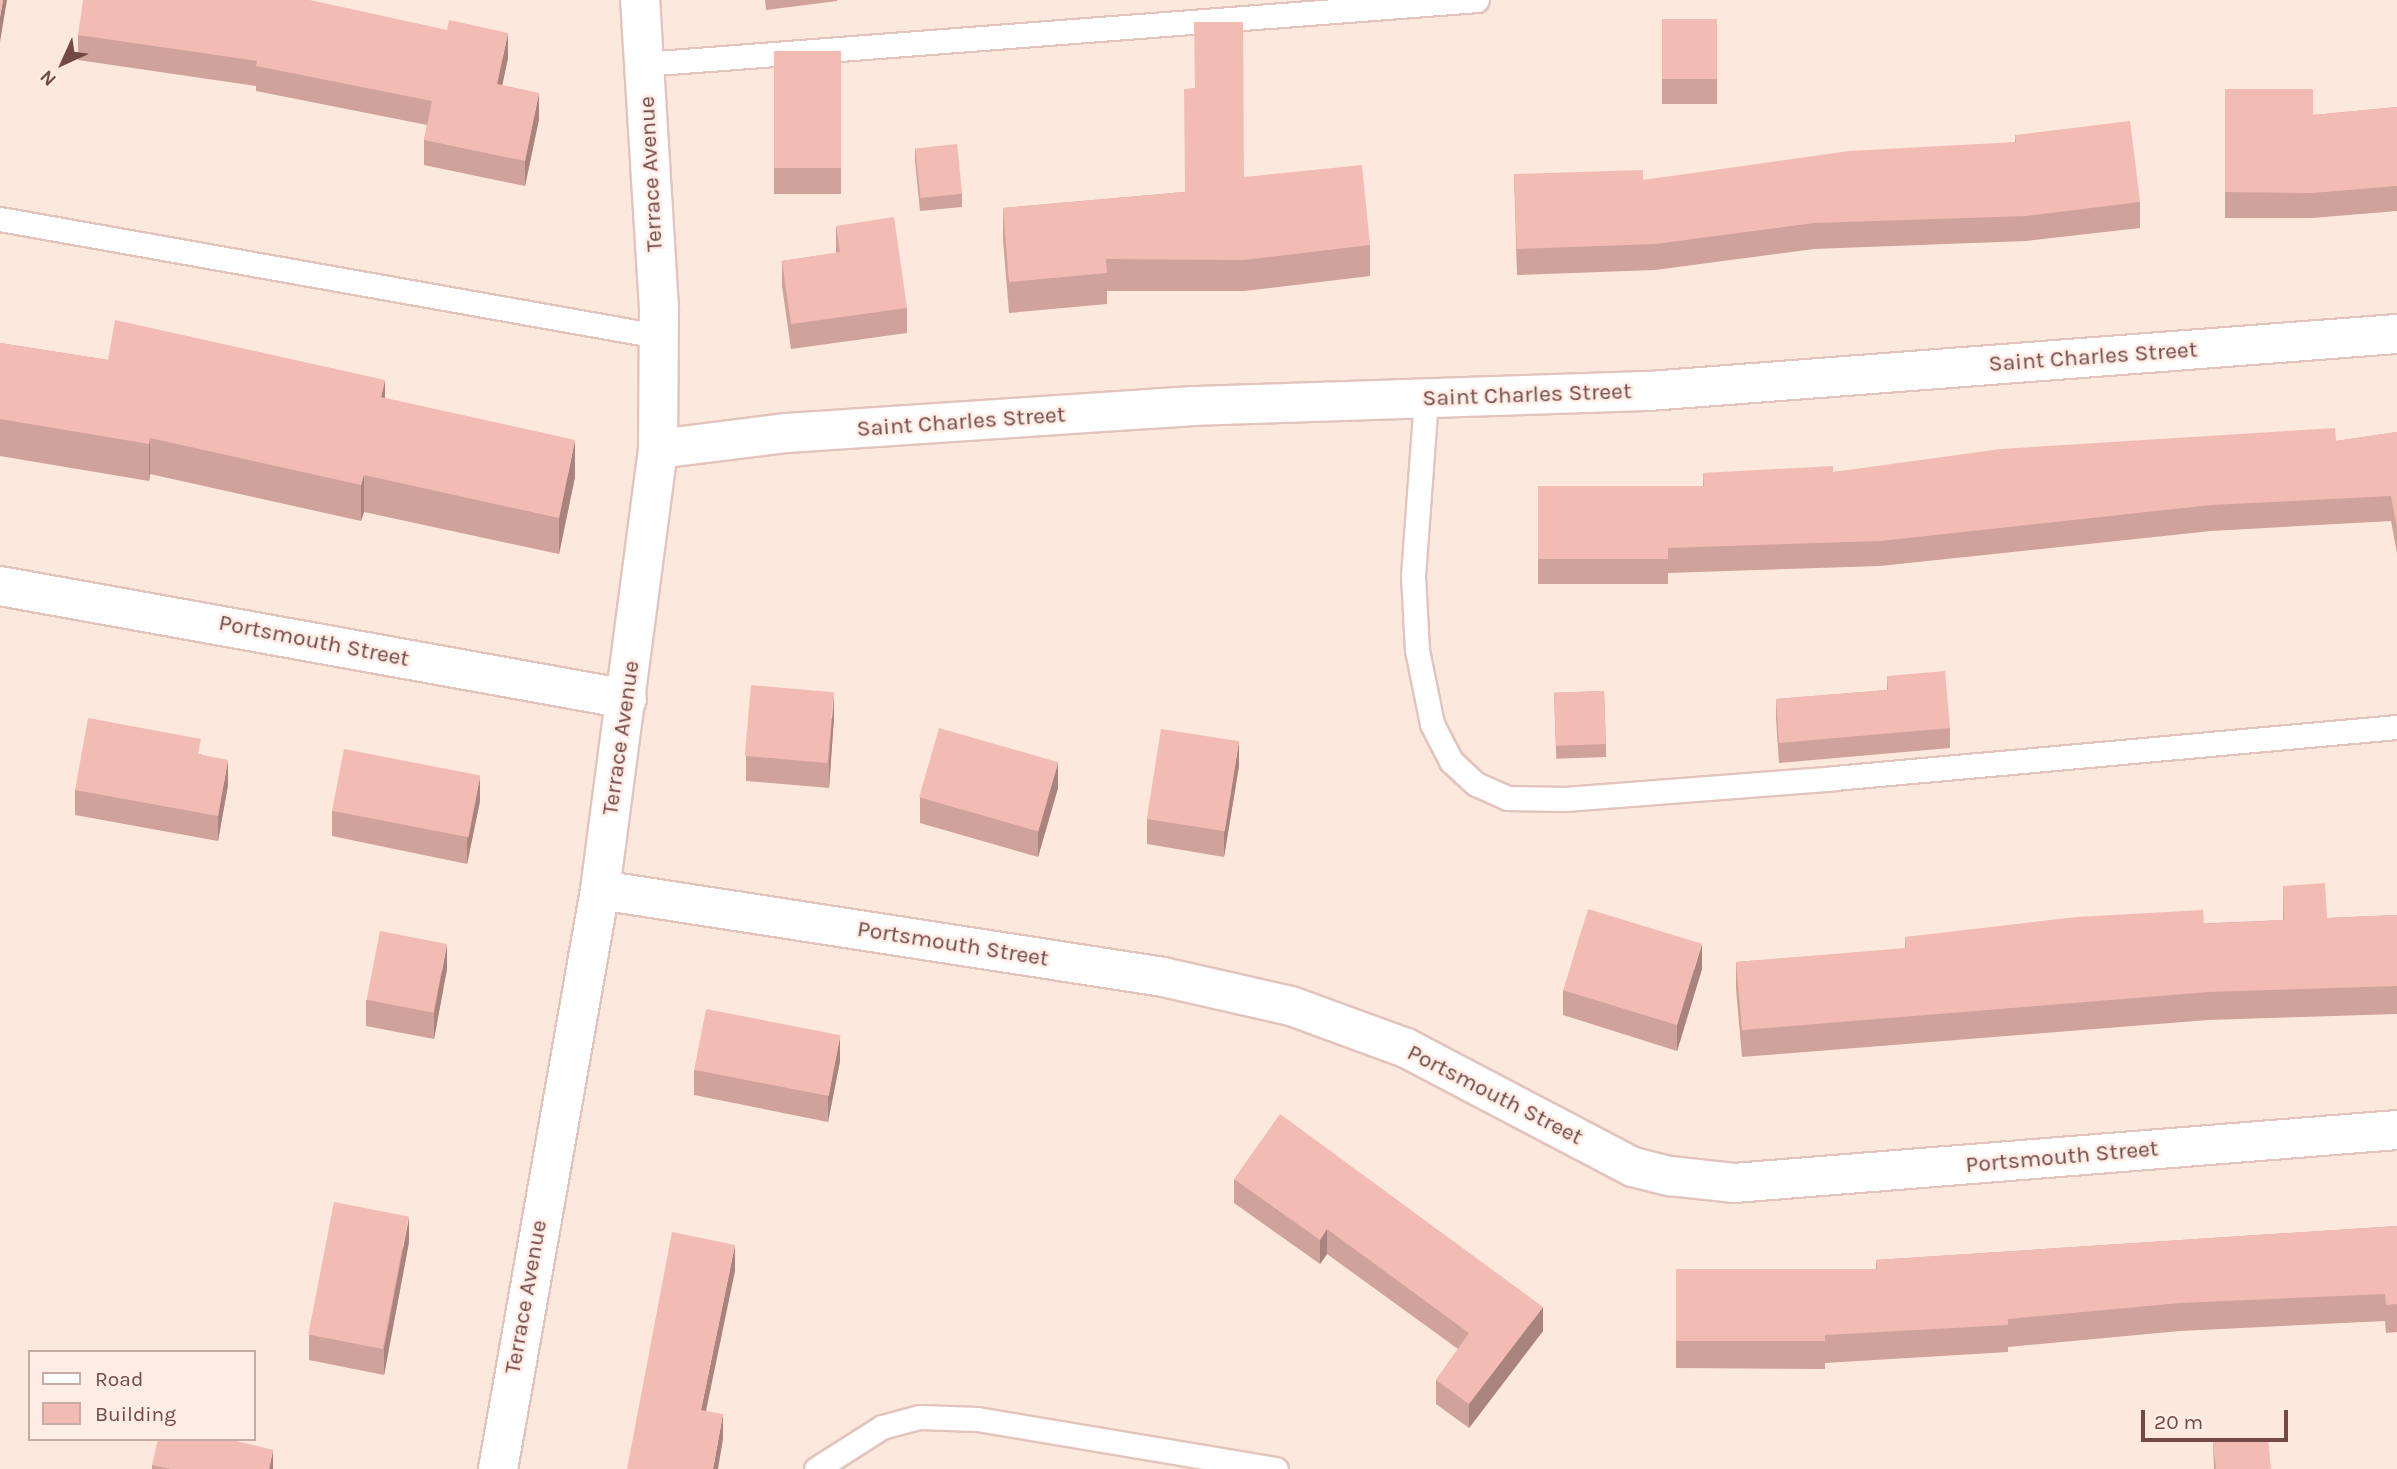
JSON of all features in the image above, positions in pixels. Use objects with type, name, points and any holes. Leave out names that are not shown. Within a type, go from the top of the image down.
[{"type":"street","name":"Terrace Avenue","points":[[498,1469],[600,890],[658,449],[659,336],[640,0]]},
{"type":"street","name":"Saint Charles Street","points":[[658,449],[787,433],[1180,407],[1649,391],[2397,334]]},
{"type":"street","name":"Portsmouth Street","points":[[0,586],[627,699]]},
{"type":"street","name":"Portsmouth Street","points":[[600,890],[1163,977],[1291,1006],[1406,1048],[1633,1167],[1670,1177],[1734,1183],[2397,1130]]},
{"type":"lane","points":[[644,64],[1477,0]]},
{"type":"lane","points":[[0,219],[659,336]]},
{"type":"lane","points":[[1426,399],[1413,576],[1417,650],[1432,724],[1451,761],[1476,784],[1507,797],[1565,799],[1822,779],[2397,727]]},
{"type":"lane","points":[[816,1469],[882,1427],[920,1418],[977,1419],[1276,1469]]},
{"type":"building","points":[[83,0],[310,0],[447,30],[449,20],[508,33],[497,84],[539,93],[525,161],[424,140],[432,101],[256,66],[257,61],[78,35]]},
{"type":"building","points":[[1662,19],[1717,19],[1717,79],[1662,79]]},
{"type":"building","points":[[1194,22],[1243,22],[1244,177],[1362,165],[1370,245],[1244,260],[1106,259],[1107,273],[1009,282],[1003,208],[1185,192],[1184,89],[1195,88]]},
{"type":"building","points":[[774,51],[841,51],[841,168],[774,168]]},
{"type":"building","points":[[2225,89],[2313,89],[2313,115],[2397,107],[2397,186],[2312,193],[2225,192]]},
{"type":"building","points":[[2130,121],[2140,202],[2026,216],[1814,223],[1655,244],[1517,249],[1514,174],[1643,170],[1643,180],[1849,151],[2016,142],[2015,135]]},
{"type":"building","points":[[957,144],[962,194],[920,198],[915,148]]},
{"type":"building","points":[[894,217],[907,308],[791,324],[782,261],[840,252],[836,226]]},
{"type":"building","points":[[115,320],[385,380],[381,397],[575,440],[559,518],[364,475],[361,485],[150,438],[149,444],[0,419],[0,343],[108,360]]},
{"type":"building","points":[[2335,428],[2336,441],[2397,432],[2397,528],[2391,496],[2211,505],[1880,541],[1668,548],[1668,559],[1538,559],[1538,486],[1704,486],[1703,473],[1833,466],[1833,472],[2001,449]]},
{"type":"building","points":[[1945,671],[1950,728],[1779,743],[1776,699],[1888,690],[1887,676]]},
{"type":"building","points":[[751,685],[834,692],[827,763],[745,756]]},
{"type":"building","points":[[1604,691],[1606,744],[1556,746],[1554,693]]},
{"type":"building","points":[[88,718],[201,739],[198,754],[228,760],[218,816],[75,790]]},
{"type":"building","points":[[939,728],[1058,762],[1038,831],[919,797]]},
{"type":"building","points":[[1161,729],[1239,741],[1225,831],[1147,819]]},
{"type":"building","points":[[344,749],[480,776],[468,837],[332,811]]},
{"type":"building","points":[[2325,883],[2327,918],[2397,915],[2397,986],[2208,992],[1742,1030],[1736,962],[1906,948],[1905,937],[2076,917],[2203,910],[2204,924],[2284,920],[2283,886]]},
{"type":"building","points":[[1588,909],[1702,944],[1677,1025],[1563,990]]},
{"type":"building","points":[[380,931],[447,944],[433,1013],[367,1000]]},
{"type":"building","points":[[706,1009],[840,1035],[829,1096],[694,1070]]},
{"type":"building","points":[[1280,1114],[1543,1307],[1469,1404],[1436,1380],[1469,1333],[1327,1229],[1320,1240],[1234,1179]]},
{"type":"building","points":[[334,1202],[409,1217],[383,1349],[308,1335]]},
{"type":"building","points":[[2397,1226],[2397,1304],[2386,1305],[2385,1294],[2180,1303],[2008,1319],[2008,1325],[1825,1335],[1825,1341],[1676,1341],[1676,1269],[1877,1269],[1876,1260]]},
{"type":"building","points":[[672,1232],[735,1245],[701,1410],[723,1414],[713,1469],[627,1469]]},
{"type":"building","points":[[2268,1438],[2271,1469],[2216,1469],[2213,1442]]},
{"type":"building","points":[[158,1441],[236,1441],[273,1450],[269,1469],[171,1469],[152,1465]]}]
